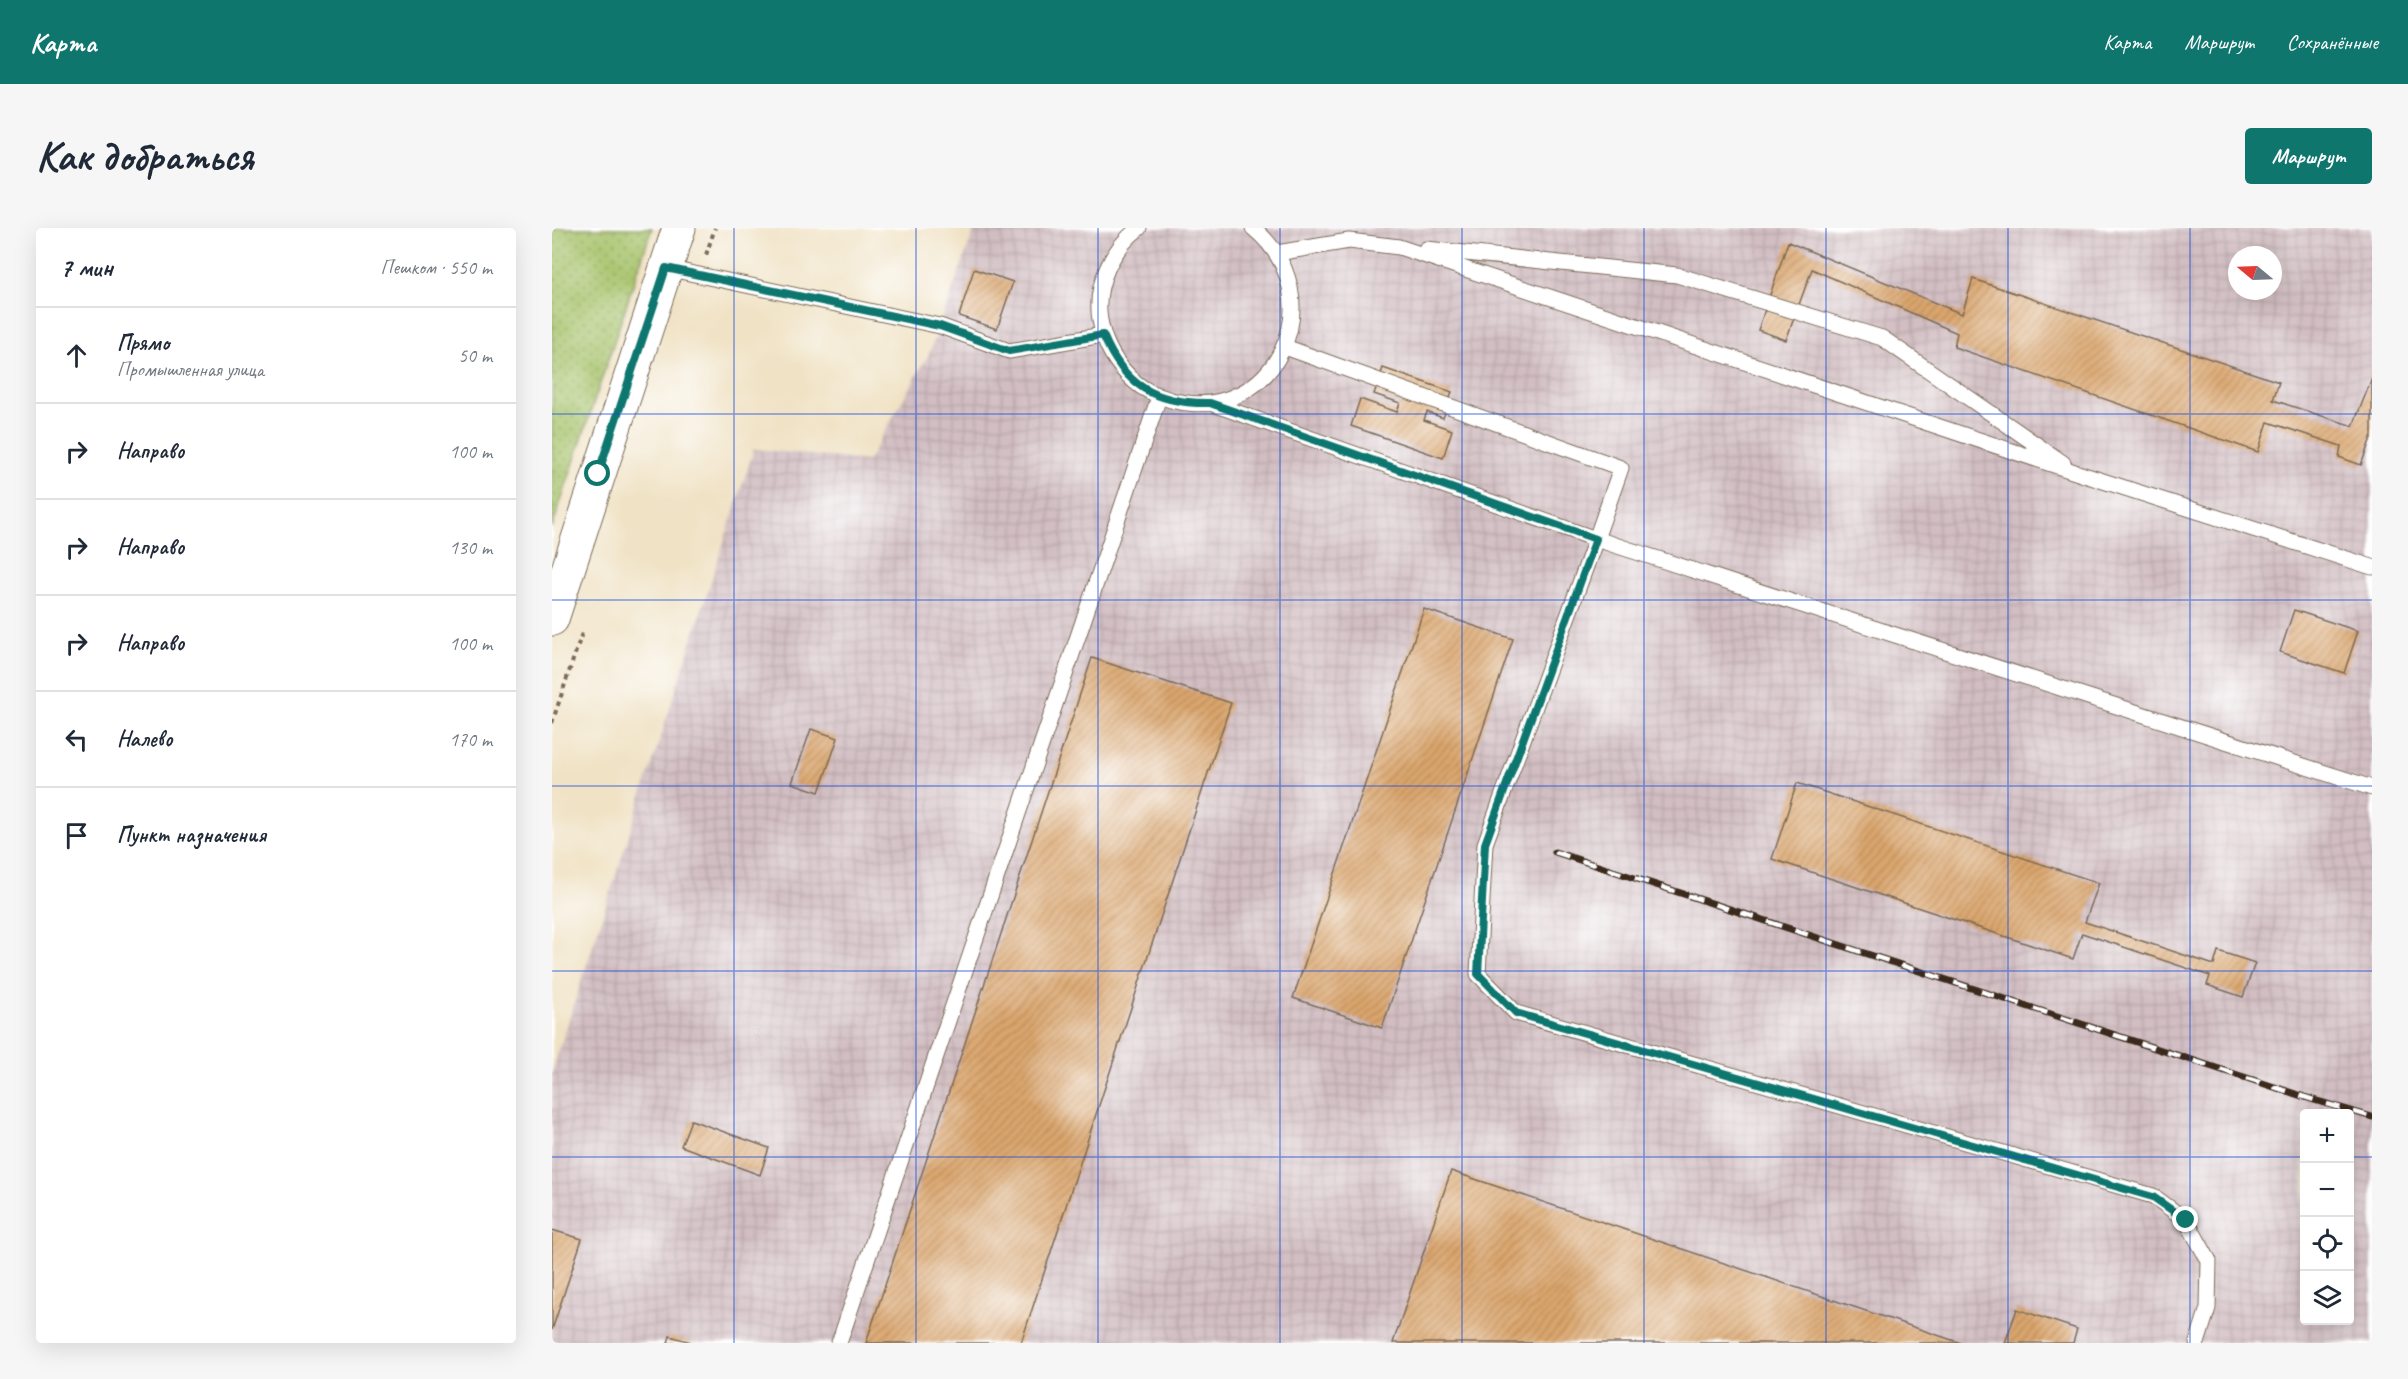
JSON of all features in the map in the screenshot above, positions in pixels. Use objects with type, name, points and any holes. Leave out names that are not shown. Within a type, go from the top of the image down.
[{"type":"street","points":[[552,620],[680,228]]},
{"type":"lane","points":[[1139,228],[1118,249],[1108,264],[1102,281],[1099,317],[1103,335],[1111,355],[1140,387],[1159,397],[1184,403],[1210,403],[1241,393],[1267,374],[1285,347],[1291,328],[1293,309],[1289,280],[1277,253],[1253,228]]},
{"type":"lane","points":[[1277,253],[1349,241],[1677,275],[1882,338],[2078,473]]},
{"type":"lane","points":[[1399,247],[2078,473],[2372,567]]},
{"type":"lane","points":[[666,268],[940,326],[1009,351],[1103,335]]},
{"type":"lane","points":[[1285,347],[1621,468],[1485,844],[1478,974],[1516,1013],[2153,1197],[2186,1220],[2209,1261],[2208,1308],[2196,1343]]},
{"type":"lane","points":[[839,1343],[1159,397]]},
{"type":"lane","points":[[1210,403],[1596,539],[2372,788]]},
{"type":"shaded area","points":[[975,228],[2372,228],[2372,1343],[552,1343],[552,1072],[754,449],[868,461],[930,352]]},
{"type":"green space","points":[[552,228],[652,228],[552,528]]},
{"type":"building","points":[[1788,242],[1962,314],[1973,279],[2279,382],[2273,400],[2353,426],[2372,378],[2372,435],[2361,465],[2339,457],[2341,446],[2268,422],[2258,452],[1954,347],[1957,333],[1812,269],[1786,340],[1758,330]]},
{"type":"building","points":[[974,269],[1013,282],[997,329],[959,316]]},
{"type":"building","points":[[1383,368],[1452,392],[1443,418],[1427,412],[1424,420],[1452,430],[1443,458],[1351,426],[1360,399],[1397,412],[1400,403],[1374,394]]},
{"type":"building","points":[[1424,609],[1513,639],[1382,1028],[1293,998]]},
{"type":"building","points":[[2294,610],[2358,631],[2344,673],[2280,652]]},
{"type":"building","points":[[1092,658],[1231,703],[1021,1343],[866,1343]]},
{"type":"building","points":[[811,729],[838,738],[819,792],[792,783]]},
{"type":"building","points":[[1797,783],[2099,883],[2085,922],[2214,965],[2218,951],[2255,963],[2243,997],[2207,985],[2210,976],[2082,933],[2073,959],[1772,859]]},
{"type":"building","points":[[691,1120],[769,1148],[760,1175],[681,1146]]},
{"type":"building","points":[[1451,1171],[1961,1343],[1393,1343]]},
{"type":"building","points":[[552,1230],[582,1239],[552,1330]]},
{"type":"building","points":[[2017,1309],[2077,1329],[2073,1343],[2005,1343]]},
{"type":"building","points":[[670,1336],[691,1342],[691,1343],[668,1343]]},
{"type":"railway","points":[[1555,852],[2372,1117]]},
{"type":"route","points":[[598,474],[666,268],[940,326],[1009,351],[1103,335],[1111,355],[1124,372],[1140,387],[1159,397],[1184,403],[1210,403],[1596,539],[1485,844],[1478,974],[1516,1013],[2153,1197],[2186,1220]]}]
